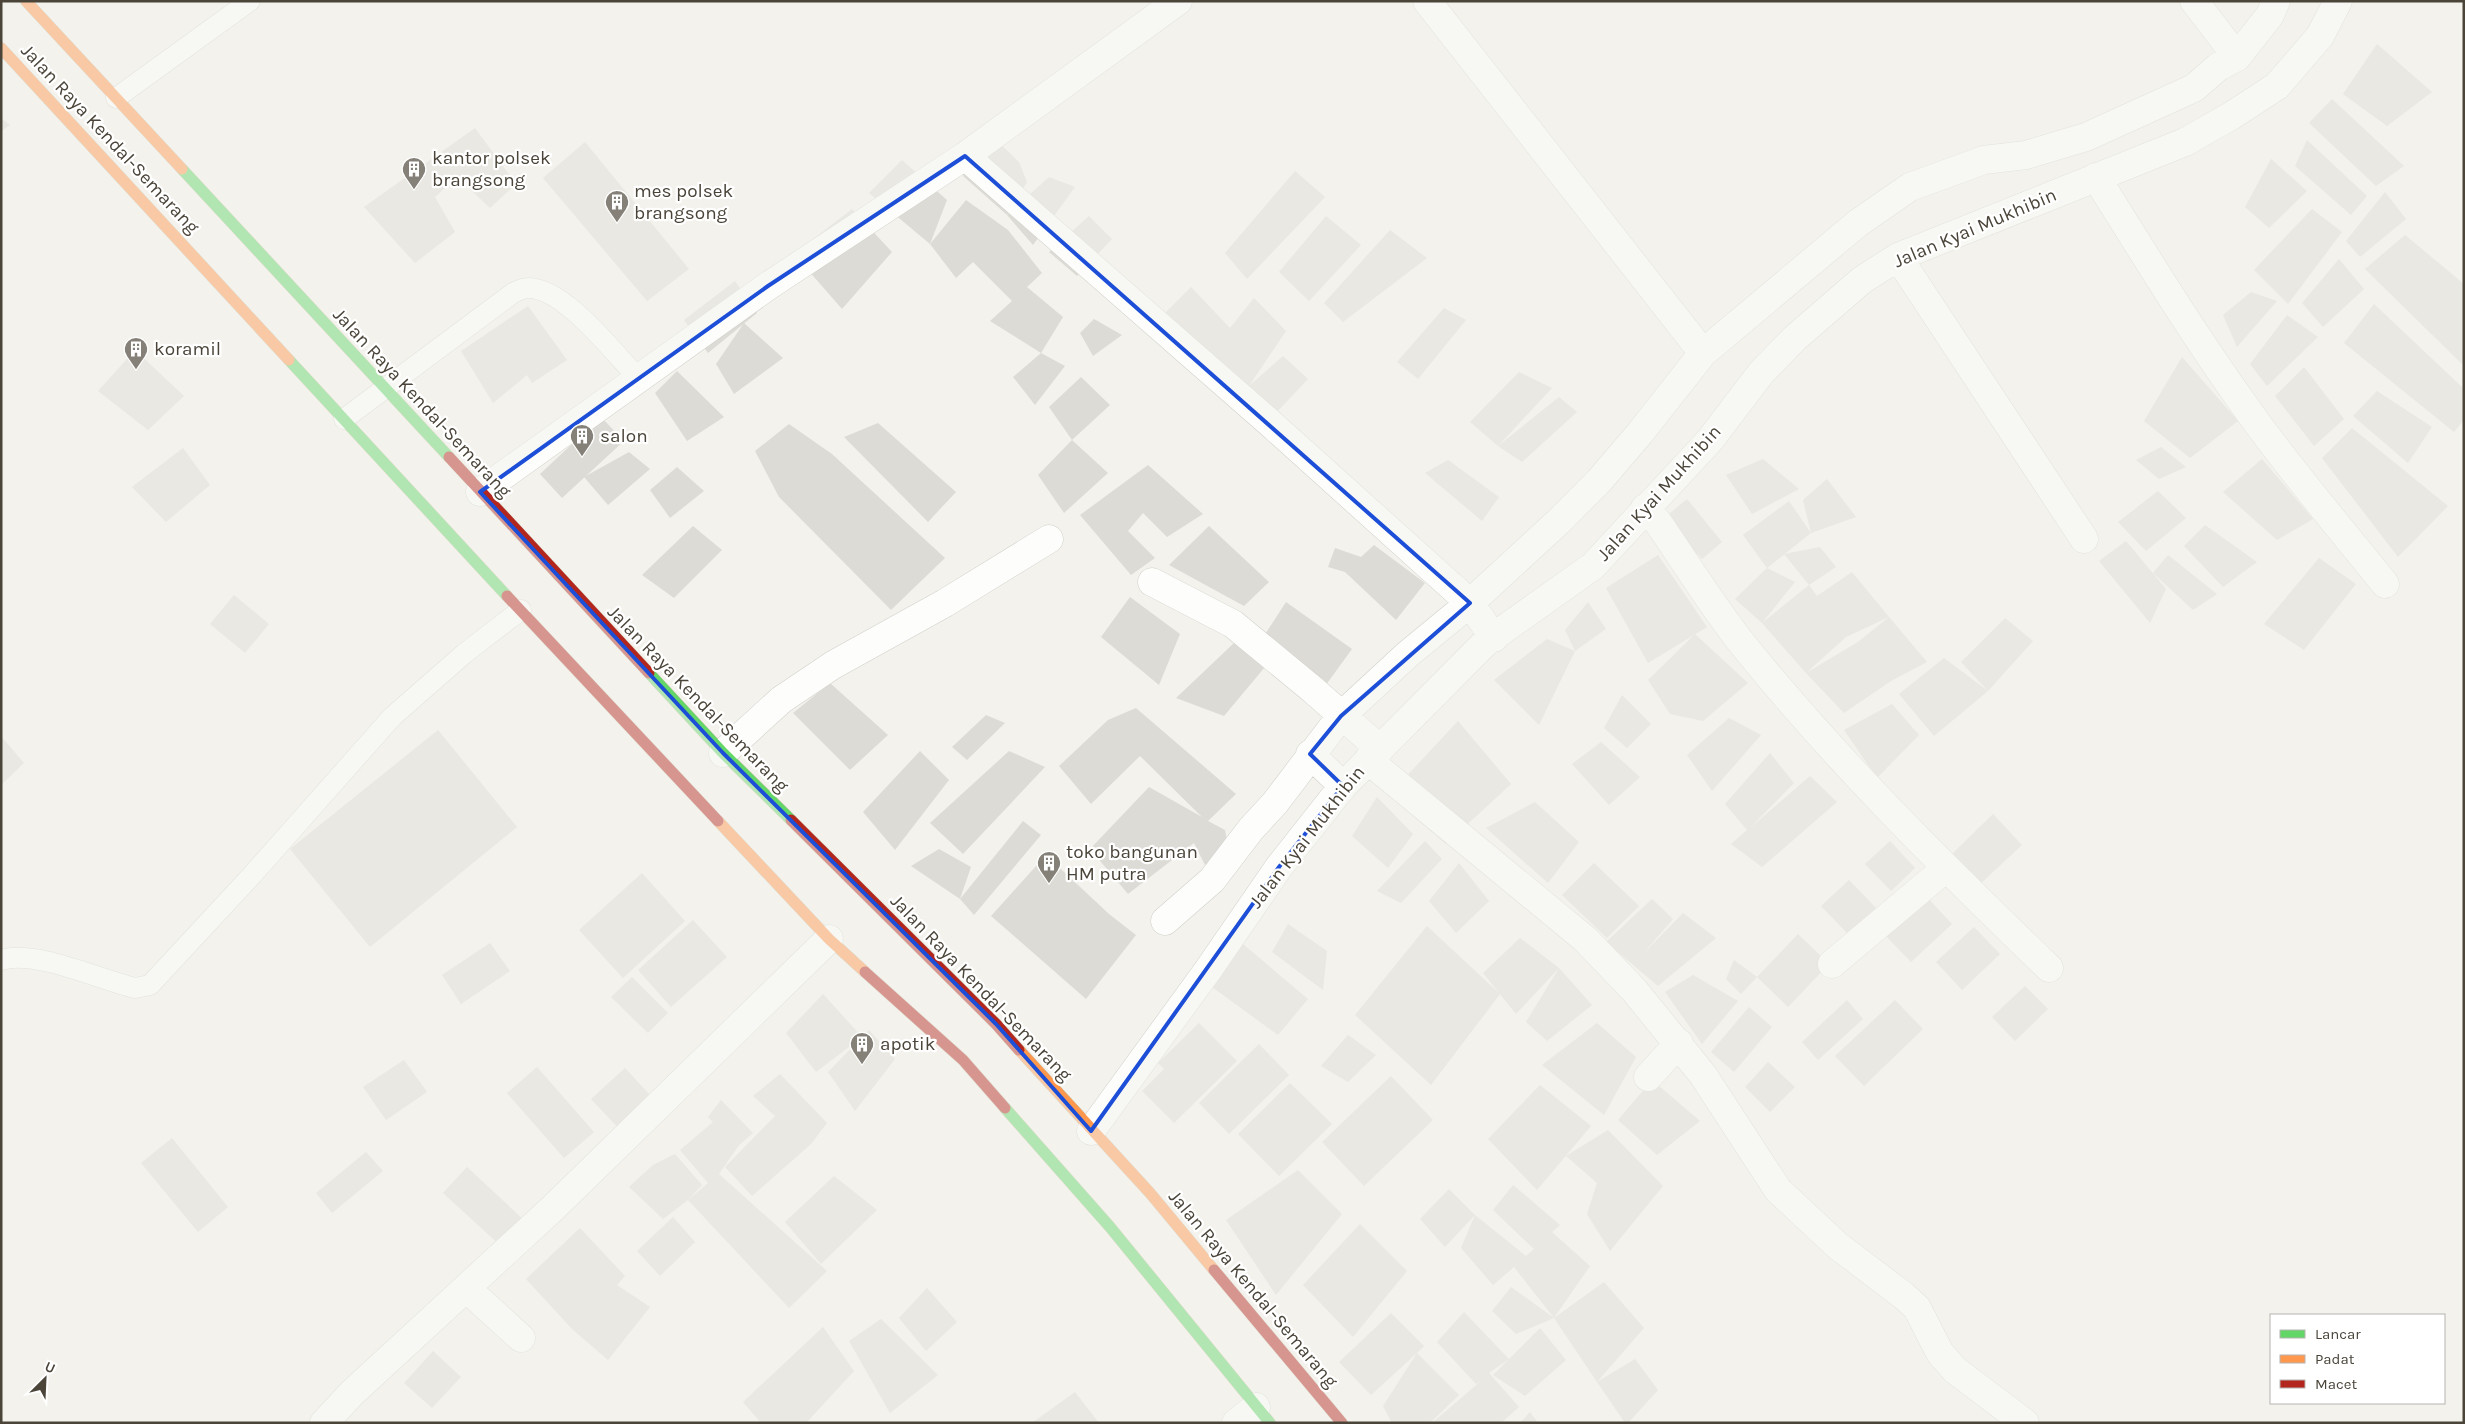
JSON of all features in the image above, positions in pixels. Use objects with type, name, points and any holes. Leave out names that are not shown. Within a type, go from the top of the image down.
[{"type":"highway","name":"Jalan Raya Kendal-Semarang","points":[[26,1],[386,388],[722,754],[996,1024],[1091,1131],[1150,1193],[1342,1423]]},
{"type":"highway","name":"Jalan Raya Kendal-Semarang","points":[[1,48],[521,610],[828,938],[963,1060],[1110,1227],[1254,1418]]},
{"type":"street","points":[[480,492],[768,286],[965,156],[1178,1]]},
{"type":"street","points":[[1427,1],[1703,353]]},
{"type":"street","points":[[2194,1],[2237,56]]},
{"type":"street","points":[[1165,921],[1212,880],[1251,829],[1276,803],[1310,754],[1342,716],[1408,654],[1470,603],[1558,522],[1599,481],[1703,353],[1858,223],[1910,187],[1984,160],[2026,155],[2086,137],[2194,88],[2218,67],[2237,56],[2270,15],[2276,1]]},
{"type":"street","name":"Jalan Kyai Mukhibin","points":[[1091,1131],[1202,978],[1339,783],[1374,755],[1486,642],[1593,566],[1710,440],[1760,373],[1795,338],[1862,280],[1898,257],[2185,142],[2277,86],[2320,36],[2338,1]]},
{"type":"street","points":[[965,156],[1263,416],[1470,603],[1494,638]]},
{"type":"street","points":[[2096,177],[2154,271],[2224,376],[2262,429],[2385,584]]},
{"type":"street","points":[[1898,257],[2084,539]]},
{"type":"street","points":[[1645,508],[1657,521],[1744,646],[1848,767],[1946,868],[2049,968]]},
{"type":"street","points":[[722,754],[781,700],[833,665],[945,603],[1049,539]]},
{"type":"street","points":[[1152,582],[1233,624],[1342,716],[1374,755],[1585,939],[1634,990],[1703,1075],[1778,1190],[1838,1246],[1917,1308],[1940,1353],[1955,1370],[2025,1423]]},
{"type":"street","points":[[1310,754],[1339,783]]},
{"type":"street","points":[[1832,964],[1852,945],[1946,868]]},
{"type":"street","points":[[324,1423],[352,1393],[553,1208],[828,938]]},
{"type":"street","points":[[1648,1077],[1678,1043]]},
{"type":"street","points":[[466,1288],[521,1338]]},
{"type":"lane","points":[[116,98],[250,1]]},
{"type":"lane","points":[[344,419],[513,293],[526,288],[543,290],[567,303],[638,378]]},
{"type":"lane","points":[[1,960],[11,957],[35,958],[135,988],[150,985],[259,867],[392,718],[464,653],[521,610]]},
{"type":"highlighted area","points":[[965,156],[1470,603],[1341,716],[1310,754],[1343,786],[1279,867],[1091,1131],[996,1024],[723,753],[480,492],[768,286]]},
{"type":"building","points":[[2377,44],[2432,92],[2387,126],[2343,94]]},
{"type":"building","points":[[2332,99],[2404,166],[2376,186],[2309,123]]},
{"type":"building","points":[[1,118],[10,125],[1,131]]},
{"type":"building","name":"kantor polsek brangsong","points":[[475,128],[516,184],[490,208],[457,177],[435,197],[455,232],[415,263],[364,207]]},
{"type":"building","points":[[996,140],[1019,162],[1027,182],[1007,215],[963,176]]},
{"type":"building","points":[[2307,140],[2367,196],[2351,215],[2295,166]]},
{"type":"building","name":"mes polsek brangsong","points":[[585,142],[689,269],[647,301],[543,178]]},
{"type":"building","points":[[2271,159],[2307,191],[2269,228],[2245,207]]},
{"type":"building","points":[[902,160],[947,200],[930,244],[869,193]]},
{"type":"building","points":[[1295,171],[1325,197],[1247,279],[1225,253]]},
{"type":"building","points":[[1049,177],[1075,187],[1033,245],[1007,215]]},
{"type":"building","points":[[2385,192],[2406,219],[2360,257],[2346,241]]},
{"type":"building","points":[[966,200],[1008,230],[1042,273],[1027,287],[1063,317],[1041,353],[990,321],[1012,301],[973,262],[956,278],[930,244]]},
{"type":"building","points":[[852,209],[892,252],[842,309],[794,254]]},
{"type":"building","points":[[2312,209],[2342,232],[2288,304],[2254,270]]},
{"type":"building","points":[[1089,216],[1112,239],[1077,276],[1049,252]]},
{"type":"building","points":[[1326,216],[1361,245],[1309,301],[1279,272]]},
{"type":"building","points":[[1390,230],[1427,258],[1343,322],[1324,303]]},
{"type":"building","points":[[2405,235],[2464,284],[2464,366],[2365,269]]},
{"type":"building","points":[[2339,259],[2364,289],[2323,327],[2302,303]]},
{"type":"building","points":[[735,281],[757,313],[708,353],[684,320]]},
{"type":"building","points":[[1191,287],[1230,328],[1254,298],[1286,331],[1249,386],[1211,353],[1205,360],[1165,313]]},
{"type":"building","points":[[2251,292],[2277,301],[2237,347],[2223,315]]},
{"type":"building","points":[[2374,304],[2464,389],[2464,420],[2454,432],[2344,343]]},
{"type":"building","points":[[528,306],[567,360],[532,383],[527,375],[493,403],[461,351]]},
{"type":"building","points":[[1444,308],[1466,320],[1418,379],[1397,362]]},
{"type":"building","points":[[2287,315],[2318,337],[2267,386],[2250,364]]},
{"type":"building","points":[[1094,319],[1122,335],[1093,356],[1080,333]]},
{"type":"building","points":[[744,323],[783,358],[734,394],[716,364]]},
{"type":"building","name":"koramil","points":[[135,350],[184,396],[148,430],[98,391]]},
{"type":"building","points":[[1041,353],[1065,366],[1035,405],[1013,377]]},
{"type":"building","points":[[1283,356],[1308,379],[1273,416],[1249,386]]},
{"type":"building","points":[[2182,357],[2238,421],[2190,458],[2144,421]]},
{"type":"building","points":[[2304,367],[2344,419],[2314,446],[2275,396]]},
{"type":"building","points":[[677,371],[724,417],[687,441],[655,393]]},
{"type":"building","points":[[1519,372],[1552,388],[1498,446],[1470,422]]},
{"type":"building","points":[[1081,377],[1110,405],[1072,440],[1049,407]]},
{"type":"building","points":[[2377,391],[2432,427],[2408,463],[2353,416]]},
{"type":"building","points":[[1559,397],[1577,412],[1522,462],[1498,446]]},
{"type":"building","name":"salon","points":[[601,417],[624,441],[562,498],[540,474]]},
{"type":"building","points":[[878,423],[956,492],[928,522],[844,437]]},
{"type":"building","points":[[789,424],[832,454],[945,558],[891,610],[779,497],[755,451]]},
{"type":"building","points":[[2352,428],[2448,506],[2398,557],[2322,458]]},
{"type":"building","points":[[1072,440],[1108,473],[1064,513],[1038,475]]},
{"type":"building","points":[[2161,447],[2186,467],[2159,479],[2136,460]]},
{"type":"building","points":[[183,448],[210,485],[166,522],[132,487]]},
{"type":"building","points":[[629,452],[650,469],[608,505],[584,477]]},
{"type":"building","points":[[1763,459],[1799,489],[1752,514],[1726,475]]},
{"type":"building","points":[[2262,459],[2313,519],[2277,540],[2223,492]]},
{"type":"building","points":[[1448,460],[1499,497],[1482,521],[1425,473]]},
{"type":"building","points":[[1148,465],[1203,514],[1167,537],[1143,513],[1128,531],[1155,558],[1131,575],[1080,515]]},
{"type":"building","points":[[677,467],[704,491],[670,518],[650,490]]},
{"type":"building","points":[[1827,479],[1856,517],[1811,533],[1803,500]]},
{"type":"building","points":[[2158,491],[2186,518],[2146,551],[2118,522]]},
{"type":"building","points":[[1687,499],[1722,542],[1702,559],[1663,519]]},
{"type":"building","points":[[1789,501],[1811,533],[1767,568],[1743,535]]},
{"type":"building","points":[[2205,525],[2257,562],[2223,587],[2184,546]]},
{"type":"building","points":[[693,526],[722,550],[674,598],[642,575]]},
{"type":"building","points":[[1209,526],[1269,582],[1244,606],[1169,565]]},
{"type":"building","points":[[2126,541],[2166,589],[2150,623],[2099,561]]},
{"type":"building","points":[[1374,545],[1425,583],[1396,620],[1345,572],[1328,567],[1335,548],[1361,557]]},
{"type":"building","points":[[1820,547],[1836,567],[1809,585],[1784,554]]},
{"type":"building","points":[[1658,555],[1707,627],[1648,663],[1606,588]]},
{"type":"building","points":[[2168,555],[2217,594],[2193,610],[2153,573]]},
{"type":"building","points":[[2319,558],[2356,584],[2304,650],[2264,624]]},
{"type":"building","points":[[1767,568],[1795,582],[1762,623],[1735,599]]},
{"type":"building","points":[[1852,572],[1889,617],[1846,637],[1806,673],[1762,623],[1809,585],[1817,596]]},
{"type":"building","points":[[234,595],[269,624],[245,653],[210,624]]},
{"type":"building","points":[[1130,597],[1180,634],[1159,685],[1101,637]]},
{"type":"building","points":[[1286,602],[1352,649],[1323,689],[1262,639]]},
{"type":"building","points":[[1588,602],[1606,629],[1575,651],[1565,630]]},
{"type":"building","points":[[1889,617],[1927,662],[1891,681],[1844,713],[1806,673],[1858,642]]},
{"type":"building","points":[[2005,618],[2033,641],[1988,691],[1961,662]]},
{"type":"building","points":[[1695,634],[1748,683],[1703,721],[1670,714],[1648,680]]},
{"type":"building","points":[[1547,639],[1575,651],[1539,725],[1494,680]]},
{"type":"building","points":[[1235,642],[1265,667],[1224,716],[1176,698]]},
{"type":"building","points":[[1944,658],[1988,691],[1934,736],[1899,694]]},
{"type":"building","points":[[830,683],[888,735],[850,770],[793,713]]},
{"type":"building","points":[[1622,695],[1651,724],[1627,748],[1604,728]]},
{"type":"building","points":[[1892,704],[1919,735],[1877,778],[1844,730]]},
{"type":"building","points":[[1136,708],[1236,794],[1208,821],[1225,830],[1229,851],[1205,865],[1194,843],[1128,894],[1090,849],[1149,787],[1202,817],[1140,756],[1091,804],[1059,766],[1108,720]]},
{"type":"building","points":[[986,715],[1005,723],[967,760],[952,747]]},
{"type":"building","points":[[1729,718],[1761,735],[1712,791],[1687,755]]},
{"type":"building","points":[[1458,721],[1511,784],[1446,844],[1389,795]]},
{"type":"building","points":[[438,730],[517,827],[370,947],[290,849]]},
{"type":"building","points":[[1,736],[24,763],[1,785]]},
{"type":"building","points":[[1601,742],[1640,777],[1609,805],[1572,764]]},
{"type":"building","points":[[920,751],[949,780],[895,850],[863,812]]},
{"type":"building","points":[[1009,751],[1045,767],[963,854],[930,823]]},
{"type":"building","points":[[1770,753],[1794,783],[1750,828],[1810,776],[1837,802],[1762,867],[1731,844],[1747,830],[1725,804]]},
{"type":"building","points":[[1377,797],[1413,834],[1388,868],[1352,836]]},
{"type":"building","points":[[1535,802],[1579,842],[1548,883],[1486,828]]},
{"type":"building","points":[[1993,814],[2022,845],[1979,885],[1951,855]]},
{"type":"building","points":[[1023,821],[1041,835],[974,915],[960,899]]},
{"type":"building","points":[[1425,841],[1442,859],[1401,903],[1377,891]]},
{"type":"building","points":[[1890,841],[1915,868],[1891,891],[1865,864]]},
{"type":"building","points":[[939,849],[971,867],[960,899],[911,866]]},
{"type":"building","name":"toko bangunan HM putra","points":[[1046,855],[1109,914],[1136,935],[1086,999],[991,916]]},
{"type":"building","points":[[1459,863],[1489,901],[1456,933],[1429,901]]},
{"type":"building","points":[[1594,863],[1639,906],[1607,938],[1562,895]]},
{"type":"building","points":[[642,873],[685,921],[623,978],[579,930]]},
{"type":"building","points":[[1849,880],[1878,910],[1850,936],[1821,906]]},
{"type":"building","points":[[1923,893],[1952,924],[1911,962],[1882,932]]},
{"type":"building","points":[[1652,899],[1673,919],[1642,955],[1683,913],[1716,938],[1658,986],[1606,942]]},
{"type":"building","points":[[693,920],[727,957],[671,1007],[638,970]]},
{"type":"building","points":[[1288,924],[1327,951],[1323,990],[1272,952]]},
{"type":"building","points":[[1427,926],[1500,994],[1431,1085],[1355,1015]]},
{"type":"building","points":[[1974,927],[2000,954],[1962,990],[1936,962]]},
{"type":"building","points":[[1798,934],[1829,964],[1788,1007],[1757,977]]},
{"type":"building","points":[[1520,938],[1559,968],[1516,1014],[1483,973]]},
{"type":"building","points":[[1237,939],[1308,999],[1278,1035],[1205,982]]},
{"type":"building","points":[[490,943],[510,971],[461,1004],[442,975]]},
{"type":"building","points":[[1734,960],[1757,977],[1741,994],[1726,979]]},
{"type":"building","points":[[1559,968],[1592,1005],[1547,1041],[1526,1022]]},
{"type":"building","points":[[1693,975],[1738,1001],[1702,1044],[1665,992]]},
{"type":"building","points":[[632,977],[668,1013],[648,1033],[611,997]]},
{"type":"building","points":[[2025,986],[2048,1009],[2015,1041],[1992,1017]]},
{"type":"building","points":[[823,994],[862,1037],[816,1072],[786,1033]]},
{"type":"building","points":[[1847,1000],[1863,1019],[1818,1060],[1802,1042]]},
{"type":"building","points":[[1895,1000],[1923,1029],[1864,1086],[1835,1056]]},
{"type":"building","points":[[1749,1007],[1772,1027],[1734,1072],[1711,1052]]},
{"type":"building","points":[[1199,1023],[1237,1061],[1174,1123],[1142,1091],[1164,1069],[1158,1063]]},
{"type":"building","points":[[1597,1023],[1636,1057],[1604,1115],[1542,1065]]},
{"type":"building","name":"apotik","points":[[869,1030],[895,1059],[855,1111],[828,1072]]},
{"type":"building","points":[[1348,1035],[1376,1055],[1348,1082],[1321,1066]]},
{"type":"building","points":[[1259,1044],[1289,1075],[1229,1134],[1199,1103]]},
{"type":"building","points":[[404,1060],[427,1092],[386,1120],[363,1087]]},
{"type":"building","points":[[1768,1062],[1795,1087],[1770,1112],[1745,1087]]},
{"type":"building","points":[[537,1067],[594,1132],[564,1158],[507,1093]]},
{"type":"building","points":[[625,1068],[660,1106],[627,1137],[591,1099]]},
{"type":"building","points":[[780,1074],[827,1123],[811,1144],[752,1196],[725,1167],[775,1116],[753,1096]]},
{"type":"building","points":[[1391,1076],[1433,1120],[1364,1186],[1322,1142]]},
{"type":"building","points":[[1652,1080],[1700,1121],[1657,1155],[1618,1120]]},
{"type":"building","points":[[1290,1083],[1332,1124],[1279,1176],[1238,1134]]},
{"type":"building","points":[[1540,1085],[1591,1126],[1537,1190],[1488,1139]]},
{"type":"building","points":[[721,1100],[753,1133],[739,1145],[719,1174],[827,1271],[789,1308],[688,1200],[708,1183],[680,1150],[713,1122],[708,1117]]},
{"type":"building","points":[[1608,1130],[1663,1186],[1610,1251],[1587,1214],[1597,1183],[1566,1156]]},
{"type":"building","points":[[172,1138],[228,1207],[198,1232],[141,1163]]},
{"type":"building","points":[[366,1152],[383,1171],[332,1213],[316,1193]]},
{"type":"building","points":[[675,1154],[702,1185],[688,1200],[663,1219],[629,1187],[653,1165]]},
{"type":"building","points":[[467,1167],[525,1221],[502,1247],[443,1193]]},
{"type":"building","points":[[1298,1170],[1342,1214],[1276,1295],[1226,1220]]},
{"type":"building","points":[[834,1176],[877,1210],[821,1264],[785,1222]]},
{"type":"building","points":[[1513,1185],[1560,1225],[1552,1232],[1590,1266],[1554,1318],[1514,1267],[1493,1285],[1461,1248],[1475,1215],[1526,1256],[1534,1249],[1493,1210]]},
{"type":"building","points":[[1449,1189],[1475,1215],[1445,1247],[1420,1219]]},
{"type":"building","points":[[673,1217],[695,1242],[660,1276],[637,1251]]},
{"type":"building","points":[[1360,1224],[1407,1271],[1353,1337],[1303,1285]]},
{"type":"building","points":[[580,1228],[625,1276],[617,1285],[650,1307],[608,1360],[572,1329],[526,1279]]},
{"type":"building","points":[[1604,1282],[1644,1328],[1597,1382],[1554,1318]]},
{"type":"building","points":[[1511,1287],[1554,1318],[1516,1334],[1492,1311]]},
{"type":"building","points":[[927,1288],[957,1322],[926,1351],[899,1318]]},
{"type":"building","points":[[1464,1312],[1509,1359],[1489,1373],[1519,1407],[1501,1423],[1432,1423],[1482,1380],[1476,1384],[1437,1342]]},
{"type":"building","points":[[1391,1313],[1424,1346],[1371,1395],[1339,1362]]},
{"type":"building","points":[[881,1319],[938,1375],[890,1413],[849,1341]]},
{"type":"building","points":[[823,1327],[854,1371],[806,1423],[761,1423],[743,1402]]},
{"type":"building","points":[[1540,1328],[1566,1360],[1525,1396],[1493,1375]]},
{"type":"building","points":[[433,1351],[461,1377],[432,1408],[404,1383]]},
{"type":"building","points":[[1417,1353],[1459,1395],[1430,1423],[1392,1423],[1383,1406]]},
{"type":"building","points":[[1635,1359],[1658,1390],[1628,1423],[1625,1423],[1597,1382]]},
{"type":"building","points":[[1075,1392],[1099,1423],[1032,1423]]},
{"type":"building","points":[[1530,1412],[1538,1423],[1520,1423]]},
{"type":"traffic: fast","points":[[182,169],[449,457]]},
{"type":"traffic: fast","points":[[289,360],[507,596]]},
{"type":"traffic: fast","points":[[649,673],[723,753],[791,820]]},
{"type":"traffic: fast","points":[[1005,1108],[1110,1227],[1270,1423]]},
{"type":"traffic: slow","points":[[26,1],[182,169]]},
{"type":"traffic: slow","points":[[1,48],[289,360]]},
{"type":"traffic: slow","points":[[718,821],[829,939],[865,972]]},
{"type":"traffic: slow","points":[[1019,1050],[1150,1193],[1214,1270]]},
{"type":"traffic: jam","points":[[449,457],[649,673]]},
{"type":"traffic: jam","points":[[507,596],[718,821]]},
{"type":"traffic: jam","points":[[791,820],[996,1024],[1019,1050]]},
{"type":"traffic: jam","points":[[865,972],[963,1060],[1005,1108]]},
{"type":"traffic: jam","points":[[1214,1270],[1342,1423]]},
{"type":"place","name":"kantor polsek brangsong","points":[[414,190]]},
{"type":"place","name":"mes polsek brangsong","points":[[617,223]]},
{"type":"place","name":"koramil","points":[[136,370]]},
{"type":"place","name":"salon","points":[[582,457]]},
{"type":"place","name":"toko bangunan HM putra","points":[[1049,884]]},
{"type":"place","name":"apotik","points":[[862,1065]]}]
